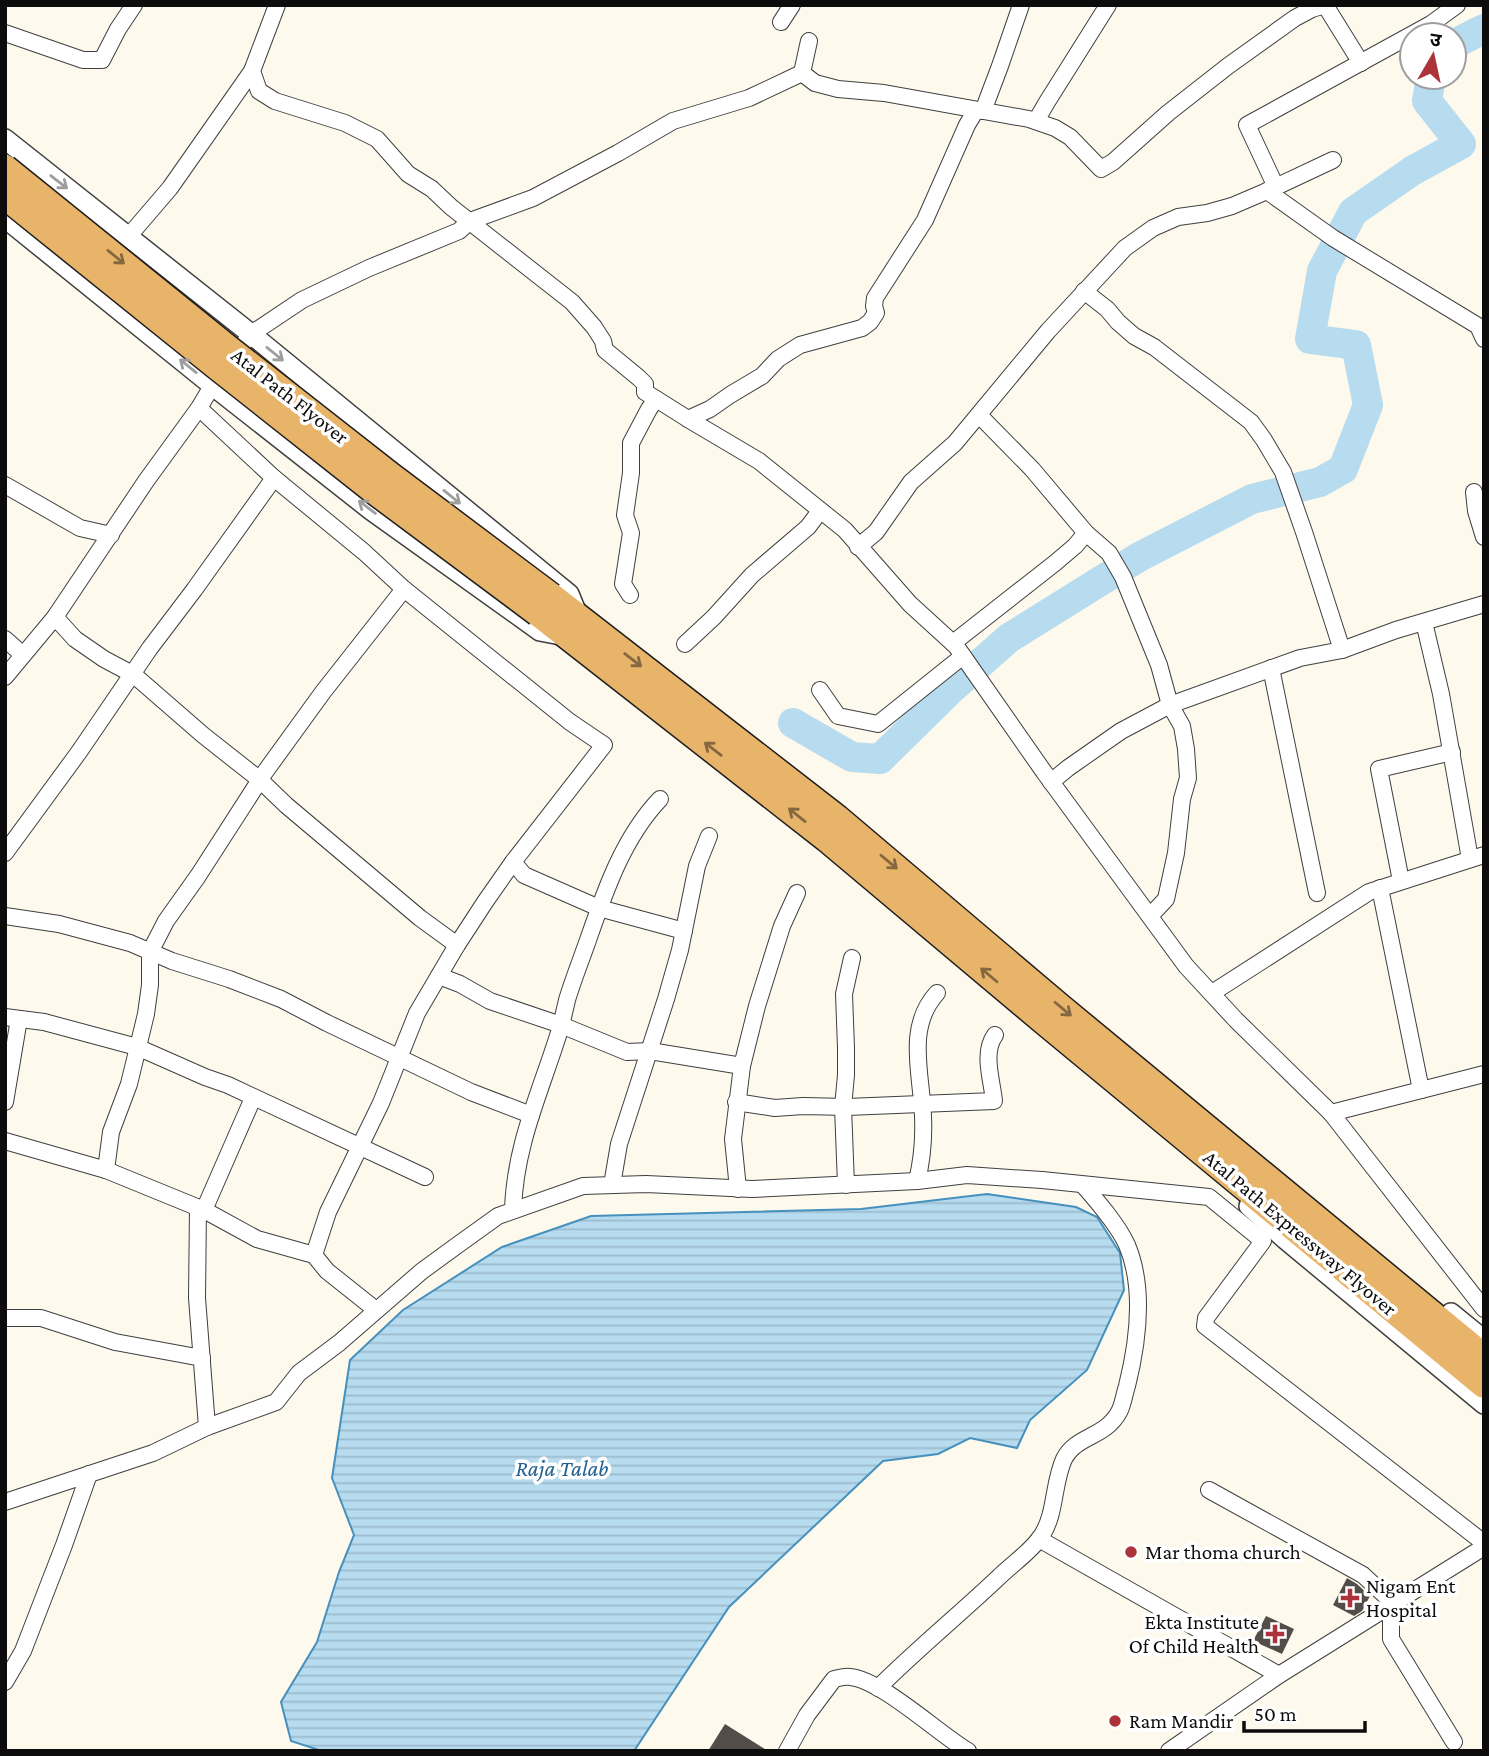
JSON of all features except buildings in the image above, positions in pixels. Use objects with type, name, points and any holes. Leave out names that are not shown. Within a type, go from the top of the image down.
[{"type":"highway","name":"Atal Path Flyover","points":[[5,168],[380,468],[544,605],[832,829]]},
{"type":"highway","name":"Atal Path Flyover","points":[[5,196],[377,493],[544,605]]},
{"type":"highway","name":"Atal Path Expressway Flyover","points":[[832,829],[1230,1161],[1484,1357]]},
{"type":"highway","name":"Atal Path Expressway Flyover","points":[[1230,1161],[1484,1385]]},
{"type":"street","points":[[5,33],[83,60],[102,60],[134,5]]},
{"type":"street","points":[[128,237],[170,188],[252,71],[277,5]]},
{"type":"street","points":[[781,22],[792,5]]},
{"type":"street","points":[[688,419],[710,409],[762,376],[778,359],[800,345],[862,328],[870,323],[876,313],[875,298],[925,220],[967,125],[979,110],[1005,54],[1021,5]]},
{"type":"street","points":[[1036,121],[1108,5]]},
{"type":"street","points":[[802,73],[815,83],[838,89],[884,93],[1036,121],[1070,137],[1101,169],[1113,162],[1197,89],[1274,32],[1303,14],[1325,5],[1361,63]]},
{"type":"street","points":[[1457,5],[1431,24],[1247,125],[1272,189],[1333,238],[1478,326],[1484,340]]},
{"type":"street","points":[[802,73],[809,41]]},
{"type":"street","points":[[252,71],[260,91],[275,101],[345,123],[377,139],[408,174],[432,189],[572,302],[594,327],[605,350],[645,384],[645,392],[759,461],[845,530],[910,604],[958,650],[1186,966],[1236,1020],[1331,1113],[1484,1309]]},
{"type":"street","points":[[5,677],[55,617],[146,481],[199,408],[212,385],[251,334],[302,300],[369,268],[460,232],[470,221],[533,198],[673,121],[750,98],[802,73]]},
{"type":"street","points":[[5,139],[251,334],[569,594],[573,627],[540,631],[371,510],[5,218]]},
{"type":"street","points":[[858,547],[876,532],[911,482],[955,443],[1084,291],[1125,248],[1153,229],[1178,217],[1232,206],[1333,160]]},
{"type":"street","points":[[1084,291],[1134,336],[1154,347],[1251,422],[1265,440],[1283,472],[1342,650]]},
{"type":"street","points":[[630,595],[623,584],[632,533],[625,515],[631,472],[631,443],[656,400]]},
{"type":"street","points":[[199,408],[274,478],[364,552],[404,589],[570,722],[604,745],[513,862],[457,945],[417,1013],[381,1103],[328,1212],[313,1255]]},
{"type":"street","points":[[979,415],[1032,469],[1086,533],[1109,553],[1159,665],[1170,705],[1182,726],[1188,778],[1182,799],[1177,853],[1166,899],[1150,916]]},
{"type":"street","points":[[5,853],[274,478]]},
{"type":"street","points":[[5,485],[80,528],[111,535]]},
{"type":"street","points":[[1474,492],[1476,511],[1484,537]]},
{"type":"street","points":[[685,644],[752,575],[808,527],[820,511]]},
{"type":"street","points":[[820,690],[838,716],[878,724],[1075,546],[1086,533]]},
{"type":"street","points":[[106,1170],[111,1132],[129,1084],[146,1014],[150,952],[166,920],[323,692],[404,589]]},
{"type":"street","points":[[1051,782],[1121,731],[1170,705],[1300,658],[1342,650],[1396,630],[1484,604]]},
{"type":"street","points":[[55,617],[75,639],[134,675],[420,918],[457,945]]},
{"type":"street","points":[[1212,993],[1368,892],[1477,857],[1423,622]]},
{"type":"street","points":[[5,639],[23,655]]},
{"type":"street","points":[[1271,668],[1317,893]]},
{"type":"street","points":[[1401,881],[1379,769],[1452,752]]},
{"type":"street","points":[[513,1210],[520,1149],[599,908],[616,865],[649,810],[660,799]]},
{"type":"street","points":[[612,1185],[619,1144],[650,1051],[684,931],[697,866],[709,836]]},
{"type":"street","points":[[513,862],[524,875],[599,908],[684,931]]},
{"type":"street","points":[[1380,888],[1421,1090]]},
{"type":"street","points":[[738,1189],[733,1139],[742,1066],[782,926],[797,892]]},
{"type":"street","points":[[5,916],[60,924],[130,943],[172,961],[229,979],[281,999],[471,1092],[531,1115]]},
{"type":"street","points":[[846,1185],[843,1107],[846,1075],[844,994],[852,958]]},
{"type":"street","points":[[439,976],[490,1001],[561,1025],[627,1052],[650,1051],[742,1066]]},
{"type":"street","points":[[917,1181],[923,1157],[922,1103],[917,1058],[920,1024],[927,1003],[937,993]]},
{"type":"street","points":[[5,1102],[12,1018],[44,1022],[137,1047],[228,1085],[425,1177]]},
{"type":"street","points":[[736,1102],[775,1108],[994,1101],[989,1055],[990,1042],[995,1035]]},
{"type":"street","points":[[1124,1074],[1275,1171],[1484,1339]]},
{"type":"street","points":[[1124,1074],[1285,1239],[1484,1404]]},
{"type":"street","points":[[1331,1113],[1484,1074]]},
{"type":"street","points":[[207,1427],[197,1298],[201,1209],[253,1098]]},
{"type":"street","points":[[5,1141],[106,1170],[201,1209],[257,1239],[313,1255],[327,1271],[376,1310]]},
{"type":"street","points":[[5,1502],[153,1453],[207,1427],[276,1402],[299,1373],[339,1343],[422,1271],[498,1216],[583,1186],[646,1184],[738,1189],[917,1181],[967,1175],[1209,1197],[1263,1241],[1206,1318],[1205,1325],[1484,1545],[1279,1675],[1168,1751]]},
{"type":"street","points":[[878,1688],[1039,1539],[1050,1518],[1065,1458],[1077,1443],[1109,1427],[1120,1410],[1133,1362],[1137,1282],[1126,1244],[1103,1208],[1083,1185]]},
{"type":"street","points":[[5,1318],[41,1318],[115,1342],[202,1358]]},
{"type":"street","points":[[5,1682],[23,1651],[89,1474]]},
{"type":"street","points":[[1209,1489],[1363,1575],[1391,1601],[1391,1639],[1454,1742]]},
{"type":"street","points":[[1039,1539],[1279,1675]]},
{"type":"street","points":[[787,1751],[807,1716],[834,1679],[850,1676],[872,1683],[948,1746],[968,1751]]},
{"type":"water","name":"Raja Talab","points":[[987,1194],[1076,1207],[1097,1217],[1120,1253],[1124,1290],[1087,1370],[1030,1420],[1017,1448],[970,1438],[938,1454],[883,1461],[729,1607],[634,1751],[322,1751],[291,1741],[281,1702],[317,1642],[354,1535],[332,1478],[350,1360],[403,1310],[502,1247],[591,1216],[861,1209]]},
{"type":"waterway","points":[[1468,37],[1484,29]]},
{"type":"waterway","points":[[793,723],[852,757],[880,759],[949,691],[1009,638],[1139,557],[1252,499],[1320,482],[1343,469],[1368,405],[1356,345],[1310,339],[1322,271],[1353,212],[1412,171],[1461,144],[1427,101],[1429,91]]},
{"type":"place","name":"Mar thoma church","points":[[1131,1552]]},
{"type":"place","name":"Nigam Ent Hospital","points":[[1350,1598]]},
{"type":"place","name":"Ekta Institute Of Child Health","points":[[1275,1634]]},
{"type":"place","name":"Ram Mandir","points":[[1115,1721]]}]
